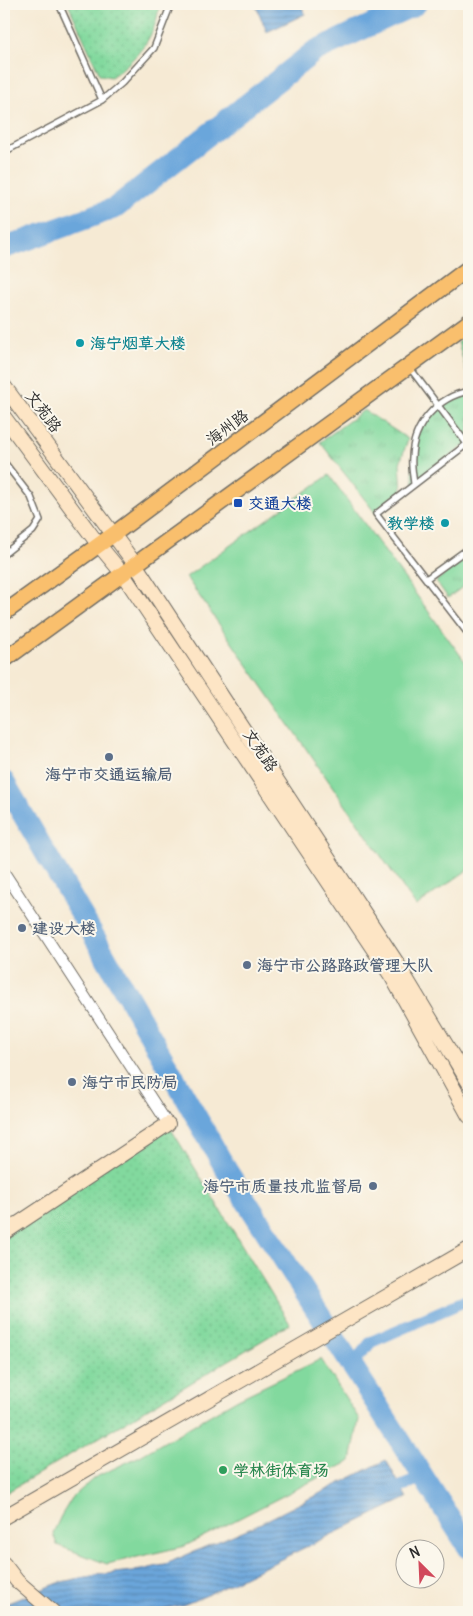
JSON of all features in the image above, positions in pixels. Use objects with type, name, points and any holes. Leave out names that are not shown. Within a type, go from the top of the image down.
[{"type":"main road","name":"海州路","points":[[4,613],[114,534],[469,268]]},
{"type":"main road","points":[[4,660],[469,322]]},
{"type":"main road","name":"文苑路","points":[[4,386],[135,564],[397,963],[469,1083]]},
{"type":"main road","name":"文苑路","points":[[4,417],[98,544],[122,573],[392,977],[469,1116]]},
{"type":"main road","points":[[4,1232],[168,1124]]},
{"type":"main road","points":[[4,1517],[469,1249]]},
{"type":"main road","points":[[4,1564],[17,1580],[53,1612]]},
{"type":"street","points":[[4,872],[168,1124]]},
{"type":"lane","points":[[59,4],[102,100]]},
{"type":"lane","points":[[4,152],[102,100],[122,83],[154,48],[171,4]]},
{"type":"lane","points":[[409,366],[437,406],[468,444],[376,514],[469,635]]},
{"type":"lane","points":[[414,484],[413,446],[421,424],[437,406],[456,395],[469,391]]},
{"type":"lane","points":[[4,462],[31,497],[40,520],[33,531],[4,554]]},
{"type":"lane","points":[[426,579],[469,548]]},
{"type":"green space","points":[[68,4],[159,4],[154,26],[144,46],[111,77],[100,75]]},
{"type":"green space","points":[[469,334],[469,381],[458,342]]},
{"type":"green space","points":[[469,391],[469,442],[414,484],[412,468],[416,434],[437,406]]},
{"type":"green space","points":[[364,410],[408,439],[400,463],[402,491],[376,514],[320,442]]},
{"type":"green space","points":[[329,475],[469,667],[469,869],[416,906],[186,577]]},
{"type":"green space","points":[[469,555],[469,582],[448,598],[436,581]]},
{"type":"green space","points":[[168,1124],[290,1324],[4,1494],[4,1233]]},
{"type":"green space","name":"学林街体育场","points":[[321,1359],[359,1419],[351,1461],[185,1546],[107,1564],[57,1545],[53,1533],[61,1516],[72,1498],[94,1478],[140,1456],[238,1399]]},
{"type":"water","points":[[255,4],[301,5],[305,14],[267,32]]},
{"type":"water","points":[[386,1460],[407,1498],[183,1605],[151,1612],[4,1612],[4,1605],[61,1582],[163,1565],[261,1523]]},
{"type":"waterway","points":[[4,248],[115,208],[315,51],[416,4]]},
{"type":"waterway","points":[[4,782],[227,1171],[469,1548]]},
{"type":"waterway","points":[[352,1365],[371,1342],[469,1299]]},
{"type":"waterway","points":[[385,1493],[424,1477]]},
{"type":"place","name":"海宁烟草大楼","points":[[80,343]]},
{"type":"place","name":"交通大楼","points":[[238,503]]},
{"type":"place","name":"教学楼","points":[[445,523]]},
{"type":"place","name":"海宁市交通运输局","points":[[109,757]]},
{"type":"place","name":"建设大楼","points":[[22,928]]},
{"type":"place","name":"海宁市公路路政管理大队","points":[[247,965]]},
{"type":"place","name":"海宁市民防局","points":[[72,1082]]},
{"type":"place","name":"海宁市质量技术监督局","points":[[373,1186]]},
{"type":"place","name":"学林街体育场","points":[[223,1470]]}]
